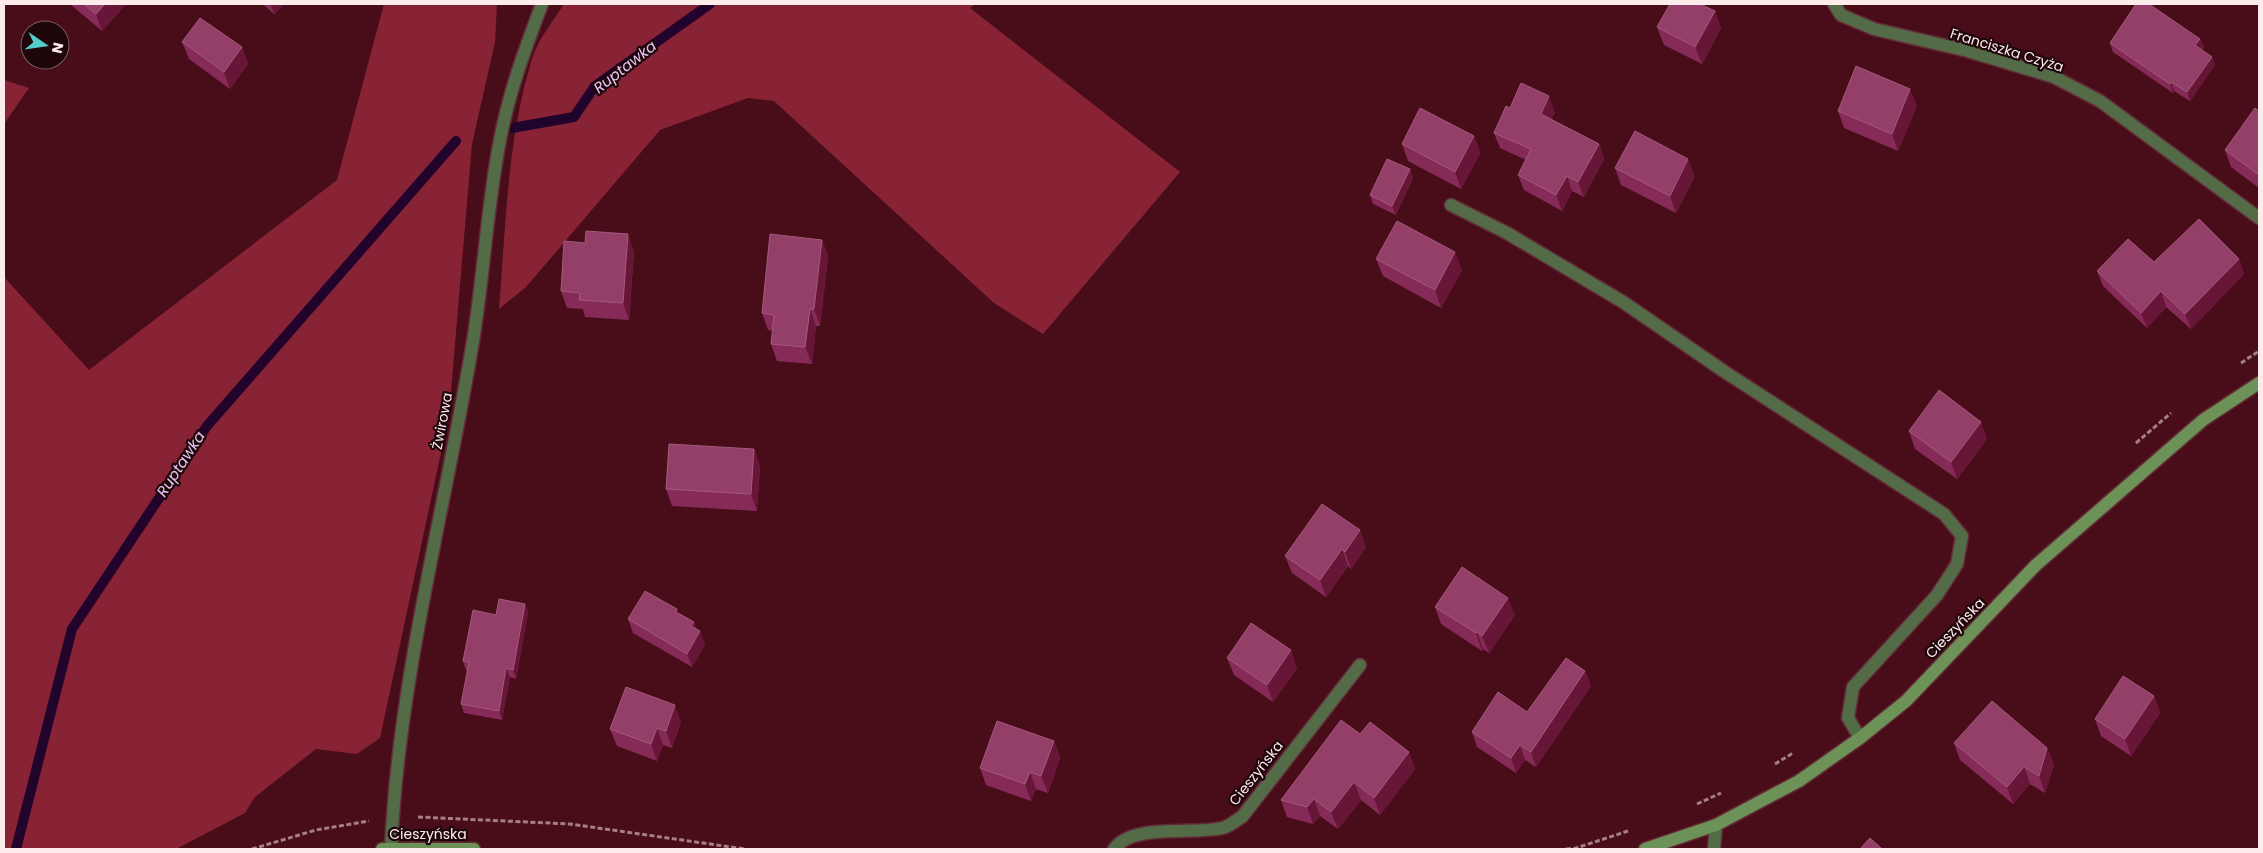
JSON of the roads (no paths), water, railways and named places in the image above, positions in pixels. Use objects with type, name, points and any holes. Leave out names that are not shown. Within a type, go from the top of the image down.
[{"type":"main road","name":"Cieszyńska","points":[[1645,849],[1716,825],[1799,781],[1860,738],[1906,701],[2036,565],[2203,420],[2259,383]]},
{"type":"main road","name":"Cieszyńska","points":[[386,848],[474,849]]},
{"type":"street","name":"Żwirowa","points":[[386,848],[393,817],[413,655],[473,341],[500,140],[515,75],[542,4]]},
{"type":"street","name":"Franciszka Czyża","points":[[1834,4],[1840,15],[1874,29],[1968,52],[2054,77],[2100,101],[2259,218]]},
{"type":"street","points":[[1451,205],[1507,233],[1623,302],[1725,372],[1944,514],[1962,536],[1957,564],[1936,595],[1853,687],[1848,718],[1860,738]]},
{"type":"street","name":"Cieszyńska","points":[[1114,849],[1118,844],[1135,835],[1224,828],[1242,817],[1360,665]]},
{"type":"street","points":[[1714,849],[1716,825]]},
{"type":"waterway","name":"Ruptawka","points":[[512,128],[574,117],[595,86],[710,4]]},
{"type":"waterway","name":"Ruptawka","points":[[16,849],[72,629],[207,426],[456,141]]}]
